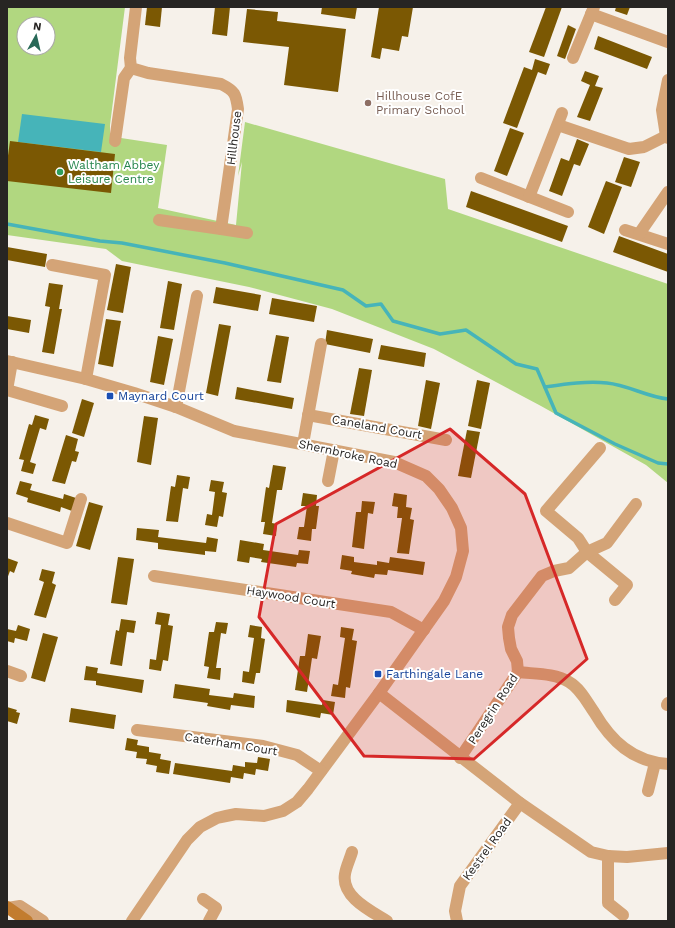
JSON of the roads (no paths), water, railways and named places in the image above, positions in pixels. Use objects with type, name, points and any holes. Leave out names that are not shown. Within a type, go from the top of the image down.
[{"type":"street","points":[[115,141],[124,78],[131,68],[131,51],[136,7]]},
{"type":"street","points":[[573,58],[593,10],[668,42]]},
{"type":"street","name":"Hillhouse","points":[[131,68],[148,73],[221,84],[231,89],[237,98],[238,109],[221,229]]},
{"type":"street","points":[[529,197],[560,119],[629,149],[644,147],[667,137],[662,110],[668,80]]},
{"type":"street","points":[[481,178],[568,212]]},
{"type":"street","points":[[639,234],[668,192]]},
{"type":"street","points":[[159,220],[248,232]]},
{"type":"street","points":[[625,230],[668,244]]},
{"type":"street","points":[[52,265],[105,275],[86,380]]},
{"type":"street","points":[[176,407],[196,296]]},
{"type":"street","points":[[303,444],[321,344]]},
{"type":"street","points":[[10,361],[7,390],[62,406]]},
{"type":"street","name":"Shernbroke Road","points":[[10,361],[86,380],[176,407],[234,431],[394,462],[426,476],[439,489],[452,508],[461,528],[463,551],[456,577],[444,601],[379,693],[308,789],[297,802],[283,811],[264,816],[236,814],[216,818],[200,827],[187,840],[132,921]]},
{"type":"street","name":"Caneland Court","points":[[308,415],[446,440]]},
{"type":"street","points":[[600,448],[546,511],[578,538],[587,552],[627,585],[615,600]]},
{"type":"street","points":[[328,481],[334,450]]},
{"type":"street","points":[[7,523],[68,543],[81,499]]},
{"type":"street","name":"Peregrin Road","points":[[460,758],[518,672],[517,661],[511,648],[509,638],[508,627],[512,615],[542,576],[554,571],[569,568],[587,552],[606,543],[636,504]]},
{"type":"street","name":"Haywood Court","points":[[154,576],[391,612],[424,630]]},
{"type":"street","points":[[7,671],[21,676]]},
{"type":"street","points":[[518,672],[556,677],[567,681],[579,691],[604,728],[618,744],[630,753],[655,763],[668,764]]},
{"type":"street","points":[[379,693],[460,758],[520,803],[591,852],[608,856],[627,857],[668,853]]},
{"type":"street","name":"Caterham Court","points":[[137,730],[263,746],[297,755],[321,771]]},
{"type":"street","points":[[648,791],[655,763]]},
{"type":"street","name":"Kestrel Road","points":[[457,921],[455,911],[460,886],[520,803]]},
{"type":"street","points":[[352,852],[344,875],[346,888],[353,898],[387,921]]},
{"type":"street","points":[[608,856],[608,903],[623,915]]},
{"type":"street","points":[[203,899],[216,908],[209,921]]},
{"type":"street","points":[[8,907],[20,906],[43,921]]},
{"type":"street","points":[[8,907],[27,921]]},
{"type":"water","points":[[22,114],[105,124],[101,152],[18,142]]},
{"type":"waterway","points":[[7,224],[100,241],[122,243],[225,263],[343,290],[366,306],[381,304],[393,321],[440,334],[466,330],[516,364],[537,369],[556,413],[615,444],[658,463],[668,464]]},
{"type":"waterway","points":[[545,387],[599,382],[615,384],[660,398],[668,399]]},
{"type":"place","name":"Hillhouse CofE Primary School","points":[[368,103]]},
{"type":"place","name":"Waltham Abbey Leisure Centre","points":[[60,172]]},
{"type":"place","name":"Maynard Court","points":[[110,396]]},
{"type":"place","name":"Farthingale Lane","points":[[378,674]]}]
